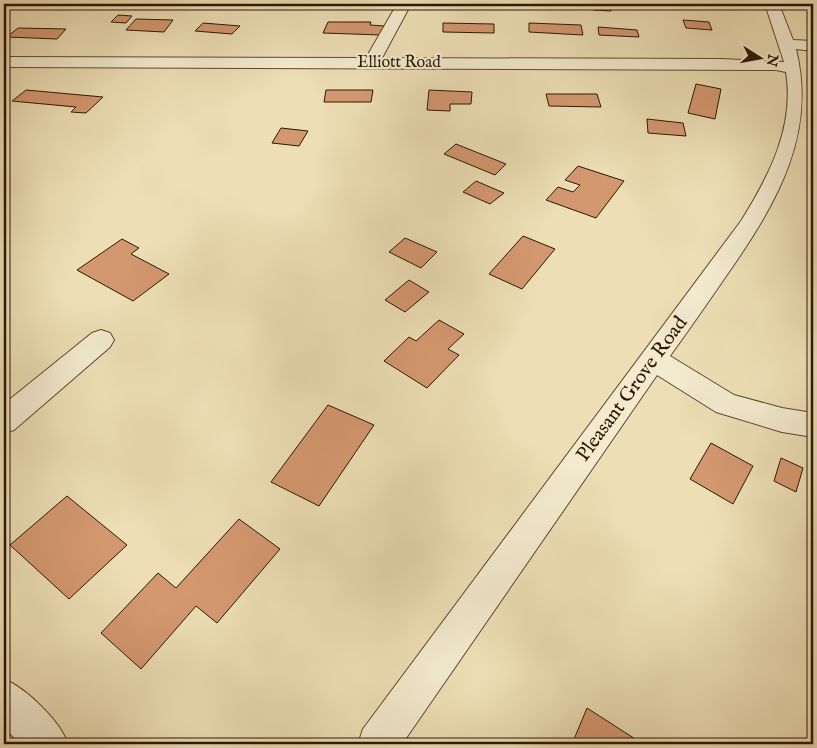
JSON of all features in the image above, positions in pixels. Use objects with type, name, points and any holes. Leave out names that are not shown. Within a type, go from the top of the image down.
[{"type":"street","points":[[371,63],[404,4]]},
{"type":"street","name":"Pleasant Grove Road","points":[[378,744],[751,222],[775,180],[793,133],[796,110],[798,53],[772,4]]},
{"type":"street","name":"Elliott Road","points":[[4,62],[768,65],[798,53]]},
{"type":"street","points":[[4,421],[101,340]]},
{"type":"street","points":[[653,360],[726,404],[782,420],[813,425]]},
{"type":"street","points":[[4,698],[48,744]]},
{"type":"building","points":[[593,4],[610,4],[611,11],[593,10]]},
{"type":"building","points":[[118,15],[132,16],[126,23],[111,22]]},
{"type":"building","points":[[136,19],[173,20],[164,32],[126,30]]},
{"type":"building","points":[[683,20],[709,22],[712,30],[686,28]]},
{"type":"building","points":[[328,22],[371,22],[370,25],[384,26],[381,35],[323,33]]},
{"type":"building","points":[[203,23],[240,26],[232,34],[195,31]]},
{"type":"building","points":[[443,23],[494,24],[494,33],[443,32]]},
{"type":"building","points":[[529,23],[581,25],[583,35],[529,32]]},
{"type":"building","points":[[598,27],[637,30],[639,37],[599,35]]},
{"type":"building","points":[[18,28],[66,29],[57,39],[7,37]]},
{"type":"building","points":[[696,84],[721,89],[715,119],[688,113]]},
{"type":"building","points":[[26,90],[103,97],[86,113],[71,112],[76,107],[12,101]]},
{"type":"building","points":[[326,90],[373,90],[371,102],[324,102]]},
{"type":"building","points":[[429,90],[472,92],[471,104],[450,104],[450,111],[427,110]]},
{"type":"building","points":[[546,94],[597,94],[601,107],[549,106]]},
{"type":"building","points":[[647,119],[683,123],[686,136],[648,133]]},
{"type":"building","points":[[281,128],[308,131],[299,146],[272,143]]},
{"type":"building","points":[[456,144],[506,164],[495,175],[444,154]]},
{"type":"building","points":[[578,166],[624,181],[596,218],[546,200],[558,187],[573,192],[580,185],[565,180]]},
{"type":"building","points":[[476,181],[504,193],[490,204],[463,192]]},
{"type":"building","points":[[523,236],[555,249],[522,289],[489,274]]},
{"type":"building","points":[[405,238],[437,252],[421,268],[389,252]]},
{"type":"building","points":[[122,239],[139,248],[131,254],[169,274],[133,301],[77,270]]},
{"type":"building","points":[[409,280],[429,292],[405,312],[385,300]]},
{"type":"building","points":[[439,320],[464,334],[448,349],[459,355],[427,388],[384,361],[409,337],[416,341]]},
{"type":"building","points":[[328,405],[374,425],[319,506],[271,482]]},
{"type":"building","points":[[711,443],[753,466],[733,504],[690,479]]},
{"type":"building","points":[[781,458],[803,468],[796,492],[774,481]]},
{"type":"building","points":[[67,496],[127,545],[69,599],[10,545]]},
{"type":"building","points":[[239,519],[280,549],[217,623],[196,606],[141,669],[101,633],[158,573],[176,588]]},
{"type":"building","points":[[587,708],[643,744],[572,744]]}]
